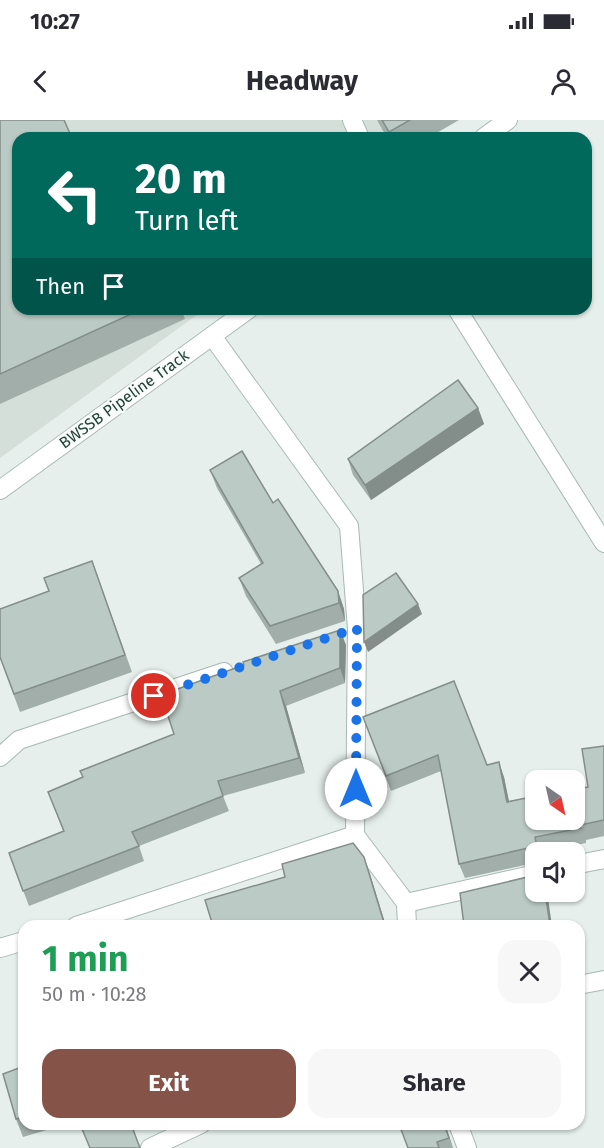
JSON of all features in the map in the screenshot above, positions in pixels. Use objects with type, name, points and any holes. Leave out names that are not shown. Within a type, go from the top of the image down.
[{"type":"street","points":[[491,132],[508,120]]},
{"type":"street","name":"BWSSB Pipeline Track","points":[[0,489],[241,315]]},
{"type":"street","points":[[461,315],[604,543]]},
{"type":"street","points":[[212,336],[349,526],[357,628],[355,835],[406,903],[407,920]]},
{"type":"street","points":[[334,636],[357,628]]},
{"type":"street","points":[[0,757],[20,740],[244,666]]},
{"type":"street","points":[[94,920],[355,835]]},
{"type":"street","points":[[585,863],[604,859]]},
{"type":"street","points":[[406,903],[525,876]]},
{"type":"street","points":[[0,948],[18,943]]},
{"type":"street","points":[[585,984],[604,980]]},
{"type":"street","points":[[150,1148],[188,1130]]},
{"type":"street","points":[[460,1130],[467,1148]]},
{"type":"shaded area","points":[[0,120],[394,120],[382,132],[12,132],[12,315],[197,315],[0,458]]},
{"type":"building","points":[[0,120],[64,120],[69,132],[12,132],[12,315],[129,315],[0,374]]},
{"type":"building","points":[[382,120],[410,120],[389,132]]},
{"type":"building","points":[[458,380],[478,408],[365,485],[348,459]]},
{"type":"building","points":[[242,451],[273,503],[278,499],[338,591],[339,603],[270,626],[239,578],[263,563],[210,470]]},
{"type":"building","points":[[92,561],[125,655],[14,694],[0,657],[0,609],[49,591],[44,578]]},
{"type":"building","points":[[396,573],[418,604],[364,642],[363,595]]},
{"type":"building","points":[[340,630],[340,668],[280,691],[299,758],[218,781],[223,796],[132,832],[139,846],[23,891],[9,853],[64,831],[48,792],[83,777],[80,771],[174,734],[161,695],[244,665],[243,662]]},
{"type":"building","points":[[454,681],[487,765],[499,762],[507,802],[525,798],[525,830],[571,830],[535,837],[536,842],[525,842],[525,849],[459,864],[438,755],[386,776],[363,717]]},
{"type":"building","points":[[604,746],[604,820],[585,824],[585,787],[588,787],[582,749]]},
{"type":"building","points":[[353,843],[364,857],[383,920],[211,920],[205,900],[285,877],[282,864]]},
{"type":"building","points":[[525,878],[525,902],[547,902],[549,920],[463,920],[460,893]]},
{"type":"building","points":[[18,1068],[18,1118],[16,1119],[3,1074]]},
{"type":"building","points":[[82,1130],[133,1130],[140,1148],[90,1148]]},
{"type":"building","points":[[401,1130],[446,1130],[449,1138],[437,1142],[439,1148],[408,1148]]},
{"type":"route","points":[[154,696],[357,628],[356,789]]}]
